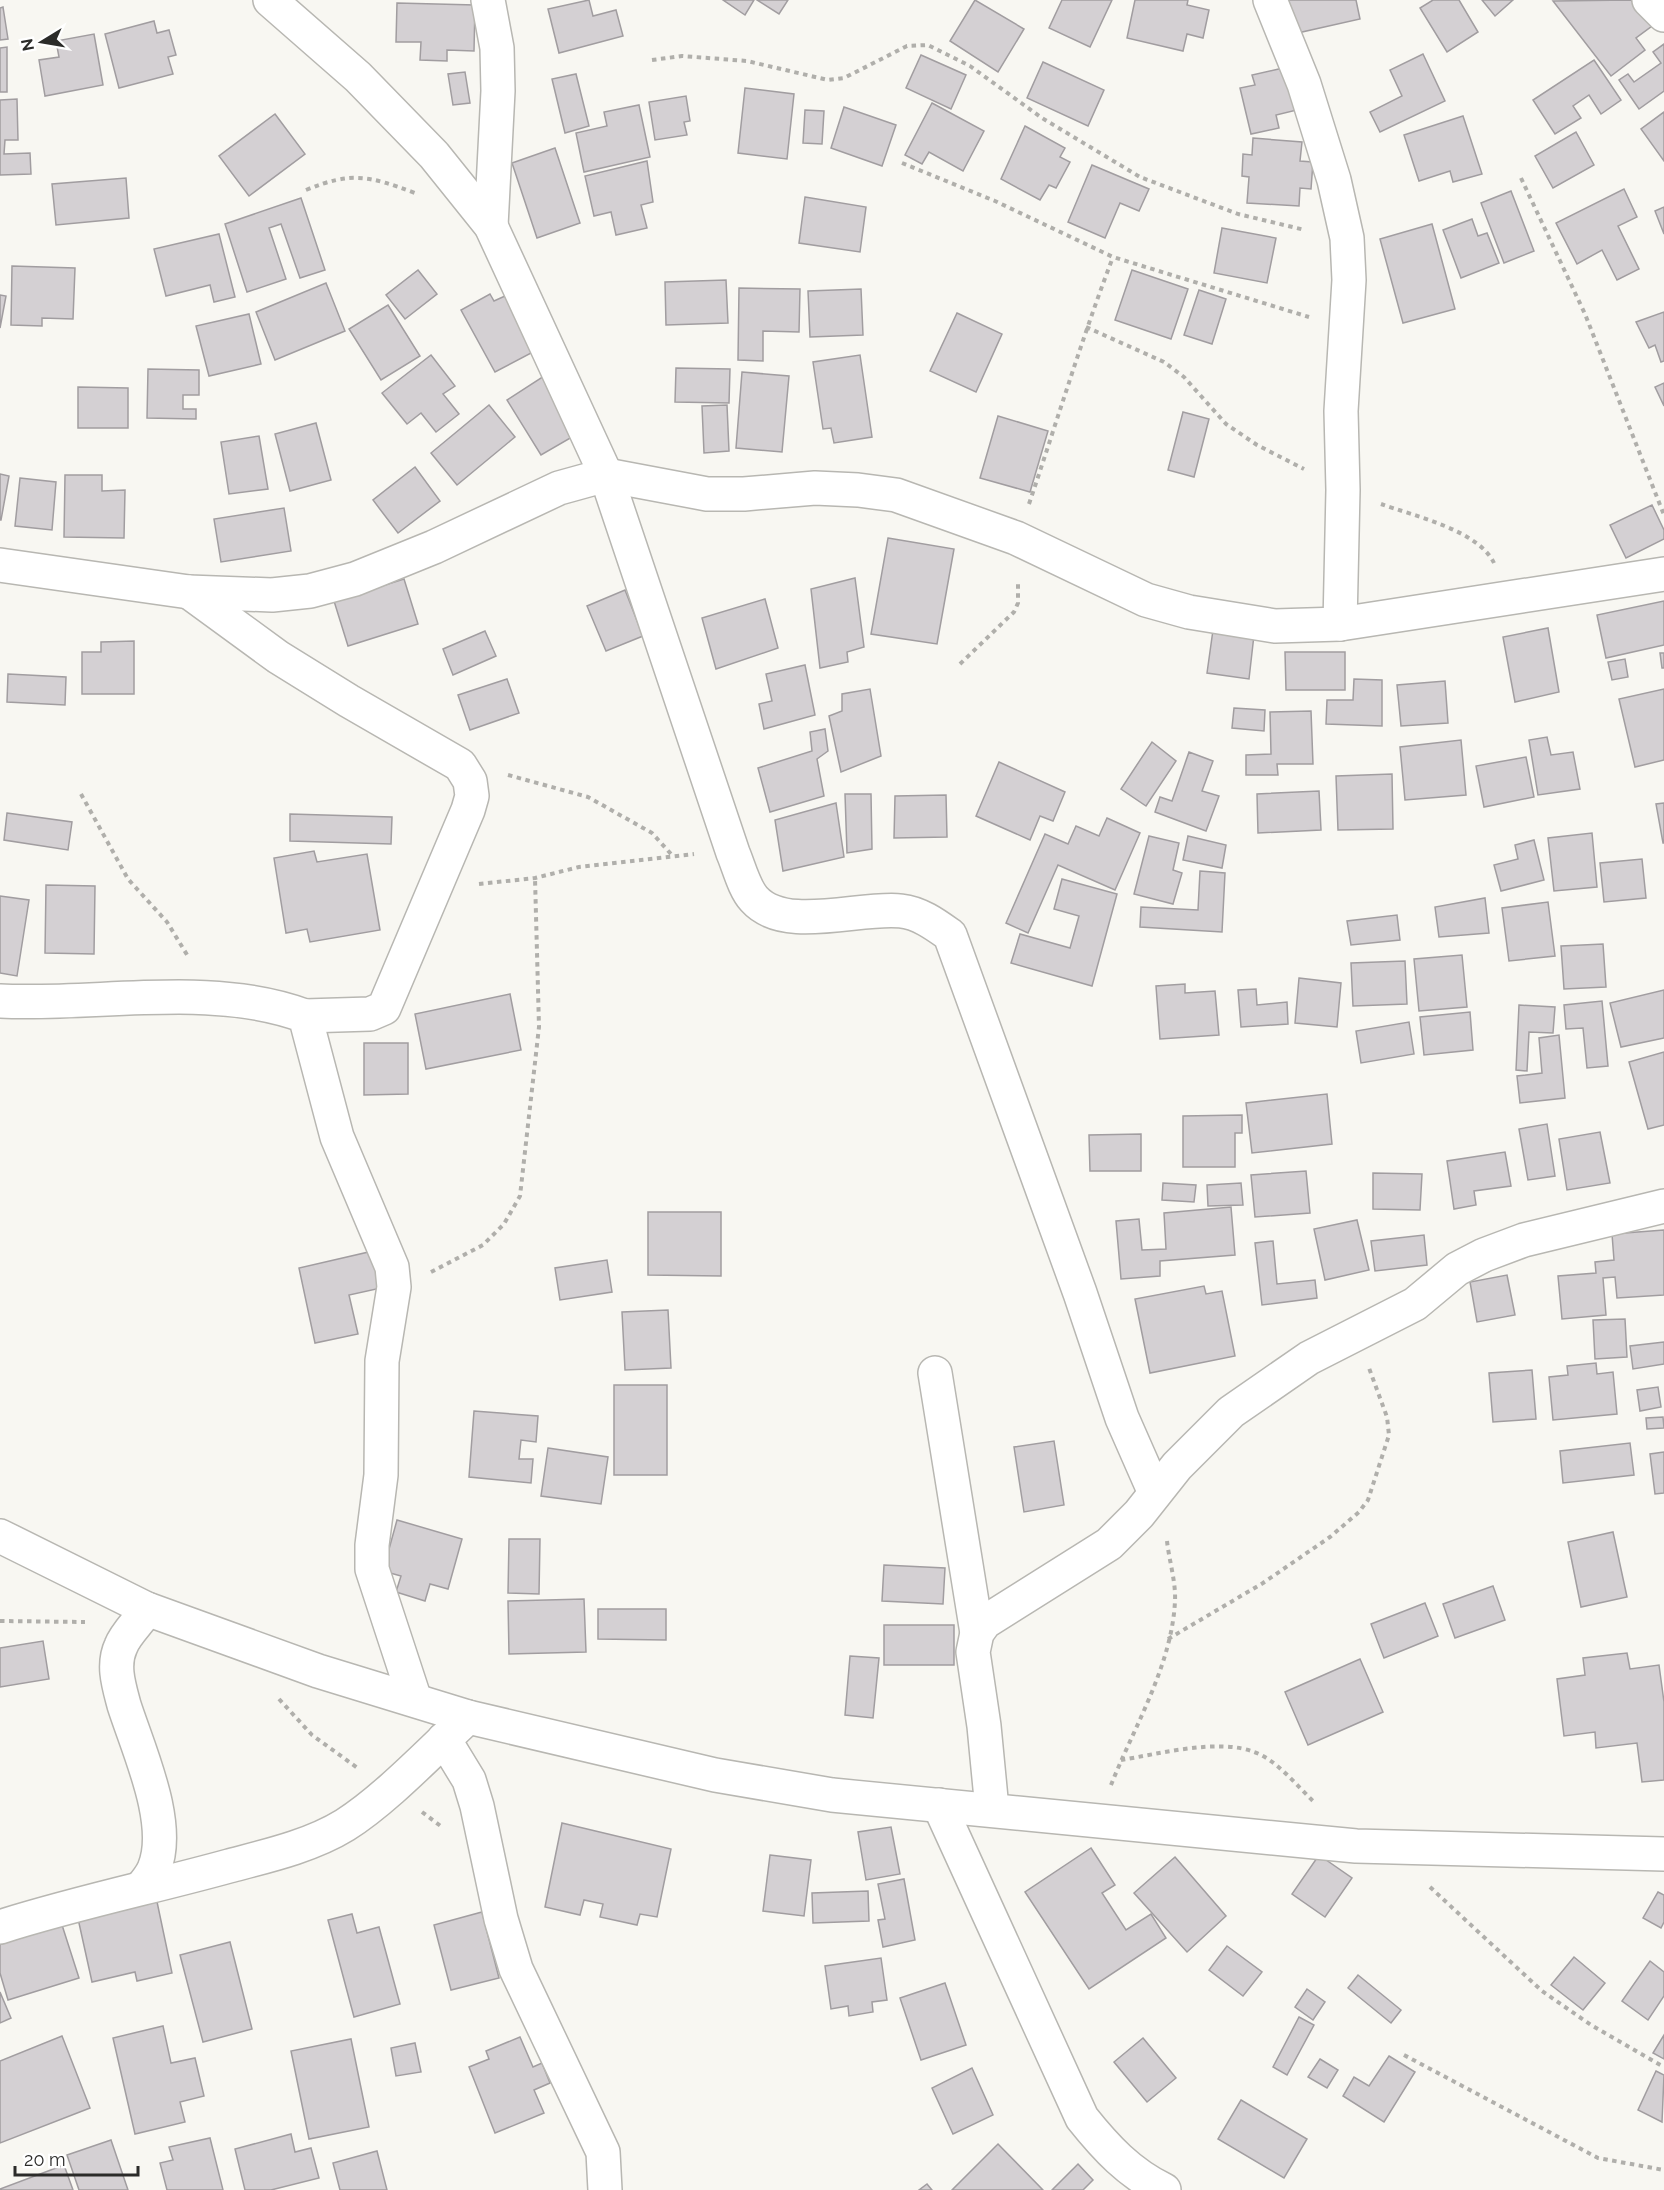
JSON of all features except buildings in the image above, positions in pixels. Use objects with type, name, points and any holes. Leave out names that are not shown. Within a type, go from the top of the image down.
[{"type":"street","points":[[270,0],[358,77],[419,139],[457,180],[491,226],[606,475],[733,853],[752,897],[771,911],[801,916],[902,911],[928,920],[950,935],[1080,1293],[1122,1418],[1155,1493]]},
{"type":"street","points":[[488,0],[497,48],[498,91],[491,226]]},
{"type":"street","points":[[1270,0],[1304,84],[1334,180],[1347,238],[1349,280],[1344,328],[1340,624]]},
{"type":"street","points":[[1649,0],[1664,15]]},
{"type":"street","points":[[0,565],[189,592],[272,595],[310,591],[355,579],[434,547],[560,488],[606,475],[707,494],[744,495],[815,488],[887,494],[1016,538],[1146,600],[1189,612],[1275,626],[1340,624],[1664,574]]},
{"type":"street","points":[[0,1001],[220,999],[281,1007],[305,1016],[370,1014],[384,1008],[438,885],[472,796],[470,781],[460,765],[278,657],[189,592]]},
{"type":"street","points":[[305,1016],[337,1137],[376,1232],[386,1250],[394,1287],[382,1361],[381,1475],[372,1545],[372,1569],[416,1700]]},
{"type":"street","points":[[977,1633],[997,1613],[1109,1544],[1177,1466],[1231,1412],[1309,1358],[1415,1304],[1457,1269],[1484,1255],[1524,1240],[1664,1206]]},
{"type":"street","points":[[935,1373],[977,1633],[973,1653],[974,1670],[984,1726],[992,1809]]},
{"type":"street","points":[[0,1536],[142,1617],[468,1717],[715,1774],[832,1795],[1356,1846],[1664,1854]]},
{"type":"street","points":[[141,1888],[154,1870],[158,1854],[159,1833],[148,1777],[119,1687],[116,1668],[121,1646],[142,1617]]},
{"type":"street","points":[[0,1927],[56,1909],[221,1869],[313,1840],[357,1816],[468,1717]]},
{"type":"street","points":[[444,1739],[468,1780],[477,1806],[501,1919],[516,1969],[603,2152],[605,2190]]},
{"type":"street","points":[[939,1805],[1082,2118],[1110,2153],[1144,2181],[1164,2190]]},
{"type":"path","points":[[652,60],[682,56],[737,60],[828,80],[844,78],[907,46],[927,45],[970,66],[1042,118],[1140,177],[1272,224],[1347,238]]},
{"type":"path","points":[[902,163],[995,201],[1113,257],[1344,328]]},
{"type":"path","points":[[306,190],[326,182],[364,177],[380,180],[418,194]]},
{"type":"path","points":[[1521,178],[1585,314],[1664,515]]},
{"type":"path","points":[[960,664],[1014,612],[1018,603],[1016,538],[1063,406],[1086,327],[1113,257]]},
{"type":"path","points":[[460,765],[515,776],[542,786],[588,797],[652,833],[671,854]]},
{"type":"path","points":[[81,794],[128,879],[167,922],[220,999]]},
{"type":"path","points":[[438,885],[496,884],[535,878],[579,867],[671,854],[733,853]]},
{"type":"path","points":[[394,1287],[445,1266],[483,1245],[504,1224],[520,1196],[538,1028],[535,878]]},
{"type":"path","points":[[1168,1640],[1263,1583],[1330,1537],[1359,1512],[1368,1500],[1389,1435],[1387,1417],[1378,1388],[1366,1362],[1341,1340]]},
{"type":"path","points":[[1098,1820],[1160,1669],[1175,1600],[1166,1531],[1155,1493]]},
{"type":"path","points":[[0,1621],[88,1622],[142,1617]]},
{"type":"path","points":[[275,1695],[312,1735],[339,1756],[391,1787]]},
{"type":"path","points":[[1121,1760],[1228,1747],[1254,1751],[1268,1760],[1315,1804]]},
{"type":"path","points":[[1426,1884],[1542,1991],[1591,2025],[1664,2067]]},
{"type":"path","points":[[1404,2055],[1598,2158],[1664,2170]]}]
